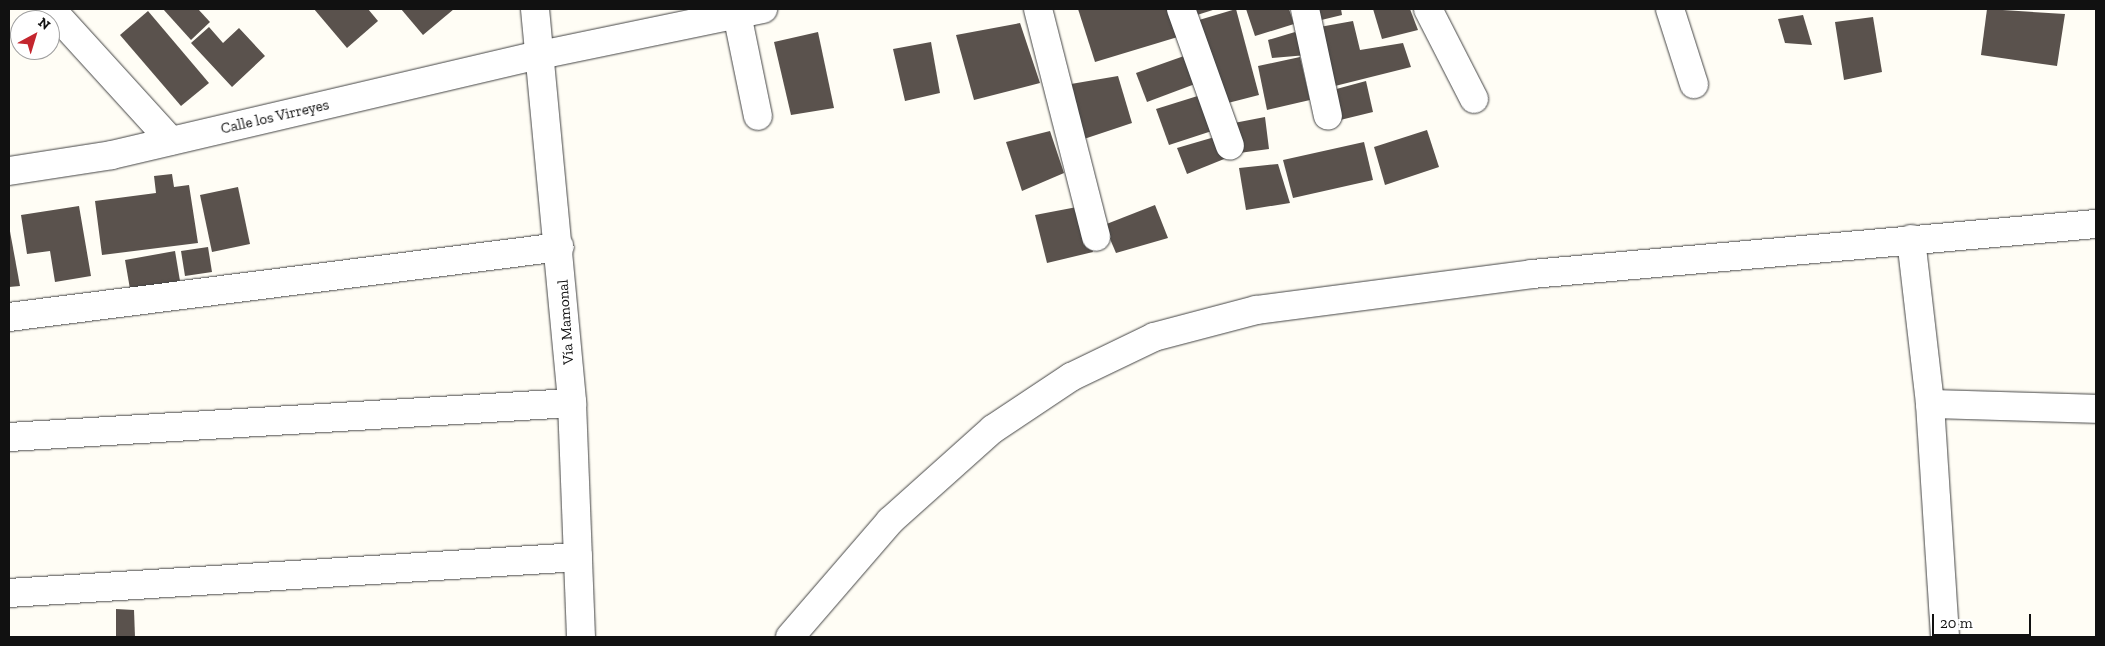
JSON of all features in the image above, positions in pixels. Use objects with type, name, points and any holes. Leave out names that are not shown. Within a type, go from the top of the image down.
[{"type":"street","points":[[51,9],[171,141]]},
{"type":"street","name":"Vía Mamonal","points":[[535,9],[560,248],[572,403],[581,637]]},
{"type":"street","points":[[1038,9],[1096,237]]},
{"type":"street","points":[[1181,9],[1230,146]]},
{"type":"street","points":[[1305,9],[1328,116]]},
{"type":"street","points":[[1428,9],[1474,99]]},
{"type":"street","points":[[1670,9],[1694,84]]},
{"type":"street","points":[[750,11],[758,116]]},
{"type":"street","name":"Calle los Virreyes","points":[[9,171],[171,141],[540,55],[750,11]]},
{"type":"street","points":[[790,637],[890,521],[992,429],[1070,378],[1154,337],[1256,310],[1532,274],[2096,224]]},
{"type":"street","points":[[1911,239],[1930,404],[1945,637]]},
{"type":"street","points":[[9,317],[560,248]]},
{"type":"street","points":[[9,437],[572,403]]},
{"type":"street","points":[[1930,404],[2096,409]]},
{"type":"street","points":[[9,592],[578,557]]},
{"type":"building","points":[[163,9],[198,9],[210,22],[191,40]]},
{"type":"building","points":[[314,9],[368,9],[378,21],[347,48]]},
{"type":"building","points":[[401,9],[454,9],[423,35]]},
{"type":"building","points":[[1078,9],[1172,9],[1181,36],[1095,62]]},
{"type":"building","points":[[1194,9],[1216,9],[1197,15]]},
{"type":"building","points":[[1236,9],[1259,95],[1224,104],[1199,20]]},
{"type":"building","points":[[1246,9],[1289,9],[1294,24],[1255,36]]},
{"type":"building","points":[[1310,9],[1341,9],[1342,15],[1313,22]]},
{"type":"building","points":[[1373,9],[1410,9],[1418,30],[1382,39]]},
{"type":"building","points":[[1987,9],[2065,14],[2057,66],[1981,55]]},
{"type":"building","points":[[148,11],[209,83],[181,106],[120,35]]},
{"type":"building","points":[[1803,15],[1812,45],[1785,43],[1778,19]]},
{"type":"building","points":[[1873,17],[1882,72],[1844,80],[1835,22]]},
{"type":"building","points":[[1353,21],[1360,50],[1403,43],[1411,67],[1327,88],[1314,28]]},
{"type":"building","points":[[1020,23],[1040,83],[974,100],[956,35]]},
{"type":"building","points":[[209,27],[223,43],[239,28],[265,56],[232,87],[191,43]]},
{"type":"building","points":[[818,32],[834,108],[791,115],[774,42]]},
{"type":"building","points":[[1295,32],[1307,55],[1272,58],[1268,40]]},
{"type":"building","points":[[931,42],[940,93],[905,101],[893,49]]},
{"type":"building","points":[[1184,56],[1195,84],[1147,102],[1136,73]]},
{"type":"building","points":[[1300,57],[1310,100],[1267,110],[1258,66]]},
{"type":"building","points":[[1118,76],[1132,123],[1078,141],[1065,85]]},
{"type":"building","points":[[1366,81],[1373,112],[1336,121],[1329,91]]},
{"type":"building","points":[[1204,94],[1218,129],[1169,145],[1156,109]]},
{"type":"building","points":[[1265,117],[1269,149],[1239,153],[1234,123]]},
{"type":"building","points":[[1427,130],[1439,167],[1385,185],[1374,147]]},
{"type":"building","points":[[1050,131],[1064,173],[1022,191],[1006,142]]},
{"type":"building","points":[[1218,136],[1234,155],[1187,174],[1177,148]]},
{"type":"building","points":[[1364,142],[1373,180],[1293,198],[1283,160]]},
{"type":"building","points":[[1278,164],[1290,203],[1246,210],[1239,168]]},
{"type":"building","points":[[172,174],[174,187],[189,185],[198,243],[102,255],[95,201],[156,193],[154,176]]},
{"type":"building","points":[[238,187],[250,244],[212,252],[200,195]]},
{"type":"building","points":[[1155,205],[1168,238],[1116,253],[1104,225]]},
{"type":"building","points":[[79,206],[91,276],[55,282],[50,251],[27,254],[21,215]]},
{"type":"building","points":[[1077,207],[1093,252],[1047,263],[1035,215]]},
{"type":"building","points":[[9,226],[20,286],[9,287]]},
{"type":"building","points":[[208,247],[212,272],[185,276],[181,251]]},
{"type":"building","points":[[175,251],[180,281],[130,289],[125,260]]},
{"type":"building","points":[[116,609],[134,610],[135,637],[116,637]]}]
